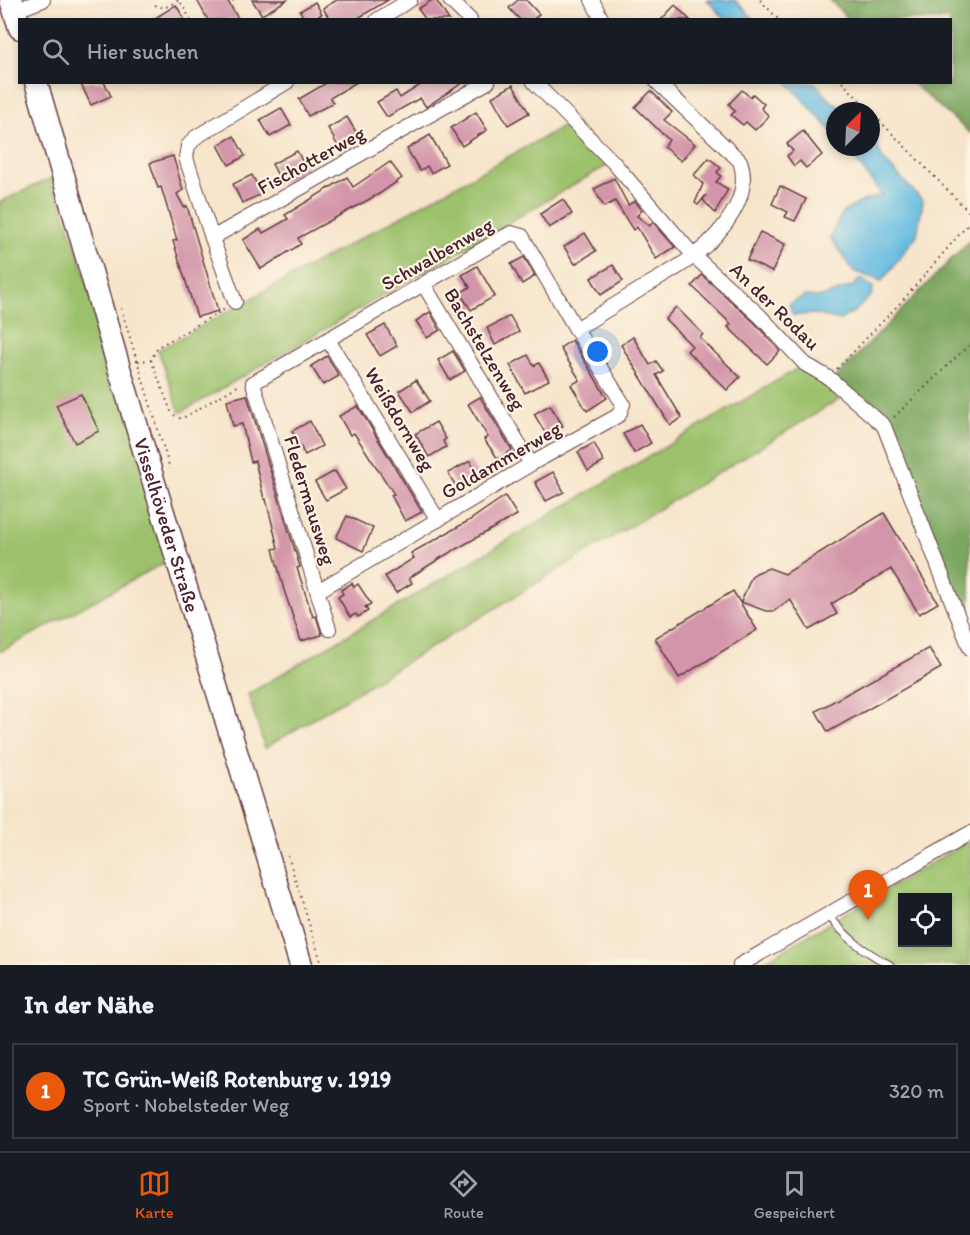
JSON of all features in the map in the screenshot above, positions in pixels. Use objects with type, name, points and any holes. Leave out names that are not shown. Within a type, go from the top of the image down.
[{"type":"main road","name":"Visselhöveder Straße","points":[[37,84],[119,368],[301,965]]},
{"type":"street","points":[[15,13],[43,0]]},
{"type":"street","points":[[380,18],[410,0]]},
{"type":"street","points":[[450,0],[468,18]]},
{"type":"street","points":[[592,0],[601,18]]},
{"type":"street","points":[[235,302],[186,158],[188,146],[196,137],[284,84]]},
{"type":"street","name":"Fischotterweg","points":[[212,238],[484,84]]},
{"type":"street","name":"An der Rodau","points":[[536,84],[613,162],[694,256],[760,316],[805,364],[829,378],[884,426],[970,648]]},
{"type":"street","points":[[576,329],[694,256],[721,231],[744,187],[744,171],[740,160],[659,84]]},
{"type":"street","name":"Schwalbenweg","points":[[253,383],[511,233],[522,236],[576,329]]},
{"type":"street","name":"Bachstelzenweg","points":[[424,285],[531,464]]},
{"type":"street","name":"Goldammerweg","points":[[318,591],[531,464],[619,415],[623,404],[576,329]]},
{"type":"street","name":"Weißdornweg","points":[[328,340],[438,520]]},
{"type":"street","name":"Fledermausweg","points":[[253,383],[329,629]]},
{"type":"street","points":[[740,965],[970,833]]},
{"type":"lane","points":[[828,915],[847,938],[861,949],[890,965]]},
{"type":"path","points":[[155,4],[164,8],[179,0],[190,18]]},
{"type":"path","points":[[233,0],[235,4]]},
{"type":"path","points":[[760,0],[777,18]]},
{"type":"path","points":[[844,84],[861,102]]},
{"type":"path","points":[[880,122],[970,213]]},
{"type":"path","points":[[829,378],[903,300],[970,222]]},
{"type":"path","points":[[235,302],[158,347],[151,360],[172,414],[181,420],[244,382],[253,383]]},
{"type":"path","points":[[884,426],[970,345]]},
{"type":"path","points":[[138,361],[151,360]]},
{"type":"green space","points":[[830,0],[970,0],[970,133],[913,84],[952,84],[952,18],[847,18]]},
{"type":"green space","points":[[573,121],[613,162],[180,413],[158,350]]},
{"type":"green space","points":[[53,177],[177,556],[0,652],[0,202]]},
{"type":"green space","points":[[970,240],[970,638],[885,425],[834,379]]},
{"type":"green space","points":[[805,364],[848,394],[265,748],[248,694]]},
{"type":"green space","points":[[970,840],[970,965],[758,965]]},
{"type":"water","points":[[707,0],[735,0],[753,18],[724,18]]},
{"type":"water","points":[[789,84],[816,84],[833,102],[826,102],[826,125]]},
{"type":"water","points":[[880,152],[883,159],[923,201],[917,235],[882,281],[853,271],[830,237],[843,212],[863,201],[882,195],[853,156],[880,156]]},
{"type":"water","points":[[860,278],[873,287],[872,295],[855,311],[840,320],[815,314],[793,315],[789,304],[805,296],[822,297],[855,285]]},
{"type":"building","points":[[197,0],[227,0],[238,18],[207,18]]},
{"type":"building","points":[[252,0],[287,0],[262,15]]},
{"type":"building","points":[[337,0],[388,0],[358,18],[329,18],[323,8]]},
{"type":"building","points":[[436,0],[448,18],[425,18],[418,9]]},
{"type":"building","points":[[518,0],[526,0],[539,14],[535,18],[518,18],[509,8]]},
{"type":"building","points":[[315,2],[322,14],[315,18],[304,18],[300,11]]},
{"type":"building","points":[[176,5],[184,18],[155,18]]},
{"type":"building","points":[[675,5],[688,18],[663,18]]},
{"type":"building","points":[[81,84],[105,84],[111,96],[91,105]]},
{"type":"building","points":[[325,84],[354,84],[330,98],[333,103],[308,116],[299,99]]},
{"type":"building","points":[[422,84],[461,84],[426,107],[420,98],[387,117],[377,102],[396,91],[400,98]]},
{"type":"building","points":[[513,85],[529,113],[508,125],[492,97]]},
{"type":"building","points":[[742,90],[750,97],[753,94],[764,104],[761,108],[769,116],[755,130],[746,122],[743,125],[731,115],[735,111],[729,104]]},
{"type":"building","points":[[651,91],[672,112],[664,120],[695,144],[681,161],[664,147],[669,140],[635,107]]},
{"type":"building","points":[[281,108],[291,125],[270,137],[260,120]]},
{"type":"building","points":[[476,112],[487,130],[462,146],[451,128]]},
{"type":"building","points":[[347,117],[359,137],[339,148],[328,128]]},
{"type":"building","points":[[803,131],[822,155],[806,168],[800,161],[794,166],[787,156],[793,151],[787,144]]},
{"type":"building","points":[[430,135],[447,164],[431,173],[427,166],[420,171],[407,149]]},
{"type":"building","points":[[234,136],[245,156],[229,165],[218,145]]},
{"type":"building","points":[[297,151],[307,170],[282,183],[272,164]]},
{"type":"building","points":[[173,156],[183,190],[177,194],[184,207],[187,206],[218,311],[197,317],[173,241],[177,240],[161,187],[158,188],[150,163]]},
{"type":"building","points":[[709,158],[721,168],[717,172],[721,176],[716,182],[728,189],[715,213],[703,200],[706,195],[698,205],[695,203],[703,184],[694,175]]},
{"type":"building","points":[[390,162],[402,178],[379,194],[298,238],[301,244],[261,269],[243,240],[260,229],[263,233],[288,219],[285,215],[347,177],[353,187]]},
{"type":"building","points":[[252,175],[262,194],[242,203],[233,184]]},
{"type":"building","points":[[614,178],[628,205],[635,201],[642,210],[637,216],[650,226],[653,222],[675,247],[656,259],[637,227],[633,230],[615,201],[604,207],[594,189]]},
{"type":"building","points":[[780,186],[806,199],[795,221],[785,217],[788,212],[772,204]]},
{"type":"building","points":[[563,199],[572,214],[549,228],[540,214]]},
{"type":"building","points":[[760,232],[785,244],[772,272],[747,260]]},
{"type":"building","points":[[585,233],[596,251],[575,264],[564,247]]},
{"type":"building","points":[[524,257],[535,276],[522,284],[511,264]]},
{"type":"building","points":[[613,265],[623,281],[601,295],[591,278]]},
{"type":"building","points":[[477,266],[495,296],[471,310],[460,293],[470,287],[462,275]]},
{"type":"building","points":[[702,275],[754,322],[780,351],[767,364],[728,327],[731,324],[692,286]]},
{"type":"building","points":[[676,307],[703,334],[700,338],[740,377],[727,390],[687,351],[692,346],[665,319]]},
{"type":"building","points":[[430,312],[440,330],[427,338],[416,321]]},
{"type":"building","points":[[510,316],[519,332],[495,345],[487,328]]},
{"type":"building","points":[[385,325],[397,346],[380,356],[367,335]]},
{"type":"building","points":[[633,337],[650,365],[656,361],[663,371],[656,375],[682,418],[670,425],[621,345]]},
{"type":"building","points":[[572,340],[607,398],[587,411],[571,385],[580,380],[560,348]]},
{"type":"building","points":[[453,351],[465,371],[450,380],[438,360]]},
{"type":"building","points":[[528,355],[534,366],[539,363],[549,380],[525,393],[510,365]]},
{"type":"building","points":[[327,356],[339,376],[323,385],[311,366]]},
{"type":"building","points":[[416,380],[430,401],[413,412],[399,391]]},
{"type":"building","points":[[81,394],[99,431],[75,443],[56,405]]},
{"type":"building","points":[[247,395],[300,567],[297,568],[313,617],[316,616],[322,635],[301,641],[273,549],[278,548],[255,461],[251,462],[242,424],[233,426],[227,400]]},
{"type":"building","points":[[480,397],[512,450],[498,459],[484,439],[488,437],[468,404]]},
{"type":"building","points":[[550,405],[563,426],[547,436],[534,414]]},
{"type":"building","points":[[358,406],[422,512],[405,521],[391,495],[394,494],[354,433],[350,435],[339,416]]},
{"type":"building","points":[[310,421],[322,446],[305,455],[292,431]]},
{"type":"building","points":[[436,422],[446,439],[443,441],[446,447],[429,457],[415,434]]},
{"type":"building","points":[[640,424],[651,443],[634,453],[623,434]]},
{"type":"building","points":[[594,443],[604,462],[588,471],[578,452]]},
{"type":"building","points":[[470,461],[480,479],[459,491],[448,473]]},
{"type":"building","points":[[335,471],[346,489],[326,500],[315,482]]},
{"type":"building","points":[[553,472],[564,492],[546,501],[535,482]]},
{"type":"building","points":[[505,496],[517,515],[409,578],[412,583],[396,593],[385,576],[414,558],[411,553],[470,520]]},
{"type":"building","points":[[884,513],[938,603],[919,614],[891,569],[831,604],[837,614],[809,630],[790,599],[774,611],[766,611],[741,602],[751,578],[756,573],[769,568],[785,574]]},
{"type":"building","points":[[347,516],[373,528],[363,551],[336,538]]},
{"type":"building","points":[[352,583],[354,587],[358,584],[371,604],[365,607],[368,611],[358,617],[356,614],[350,617],[338,597],[343,594],[341,590]]},
{"type":"building","points":[[733,591],[757,630],[679,678],[655,638]]},
{"type":"building","points":[[929,648],[941,668],[828,732],[816,711]]},
{"type":"place","name":"TC Grün-Weiß Rotenburg v. 1919","points":[[868,920]]}]
